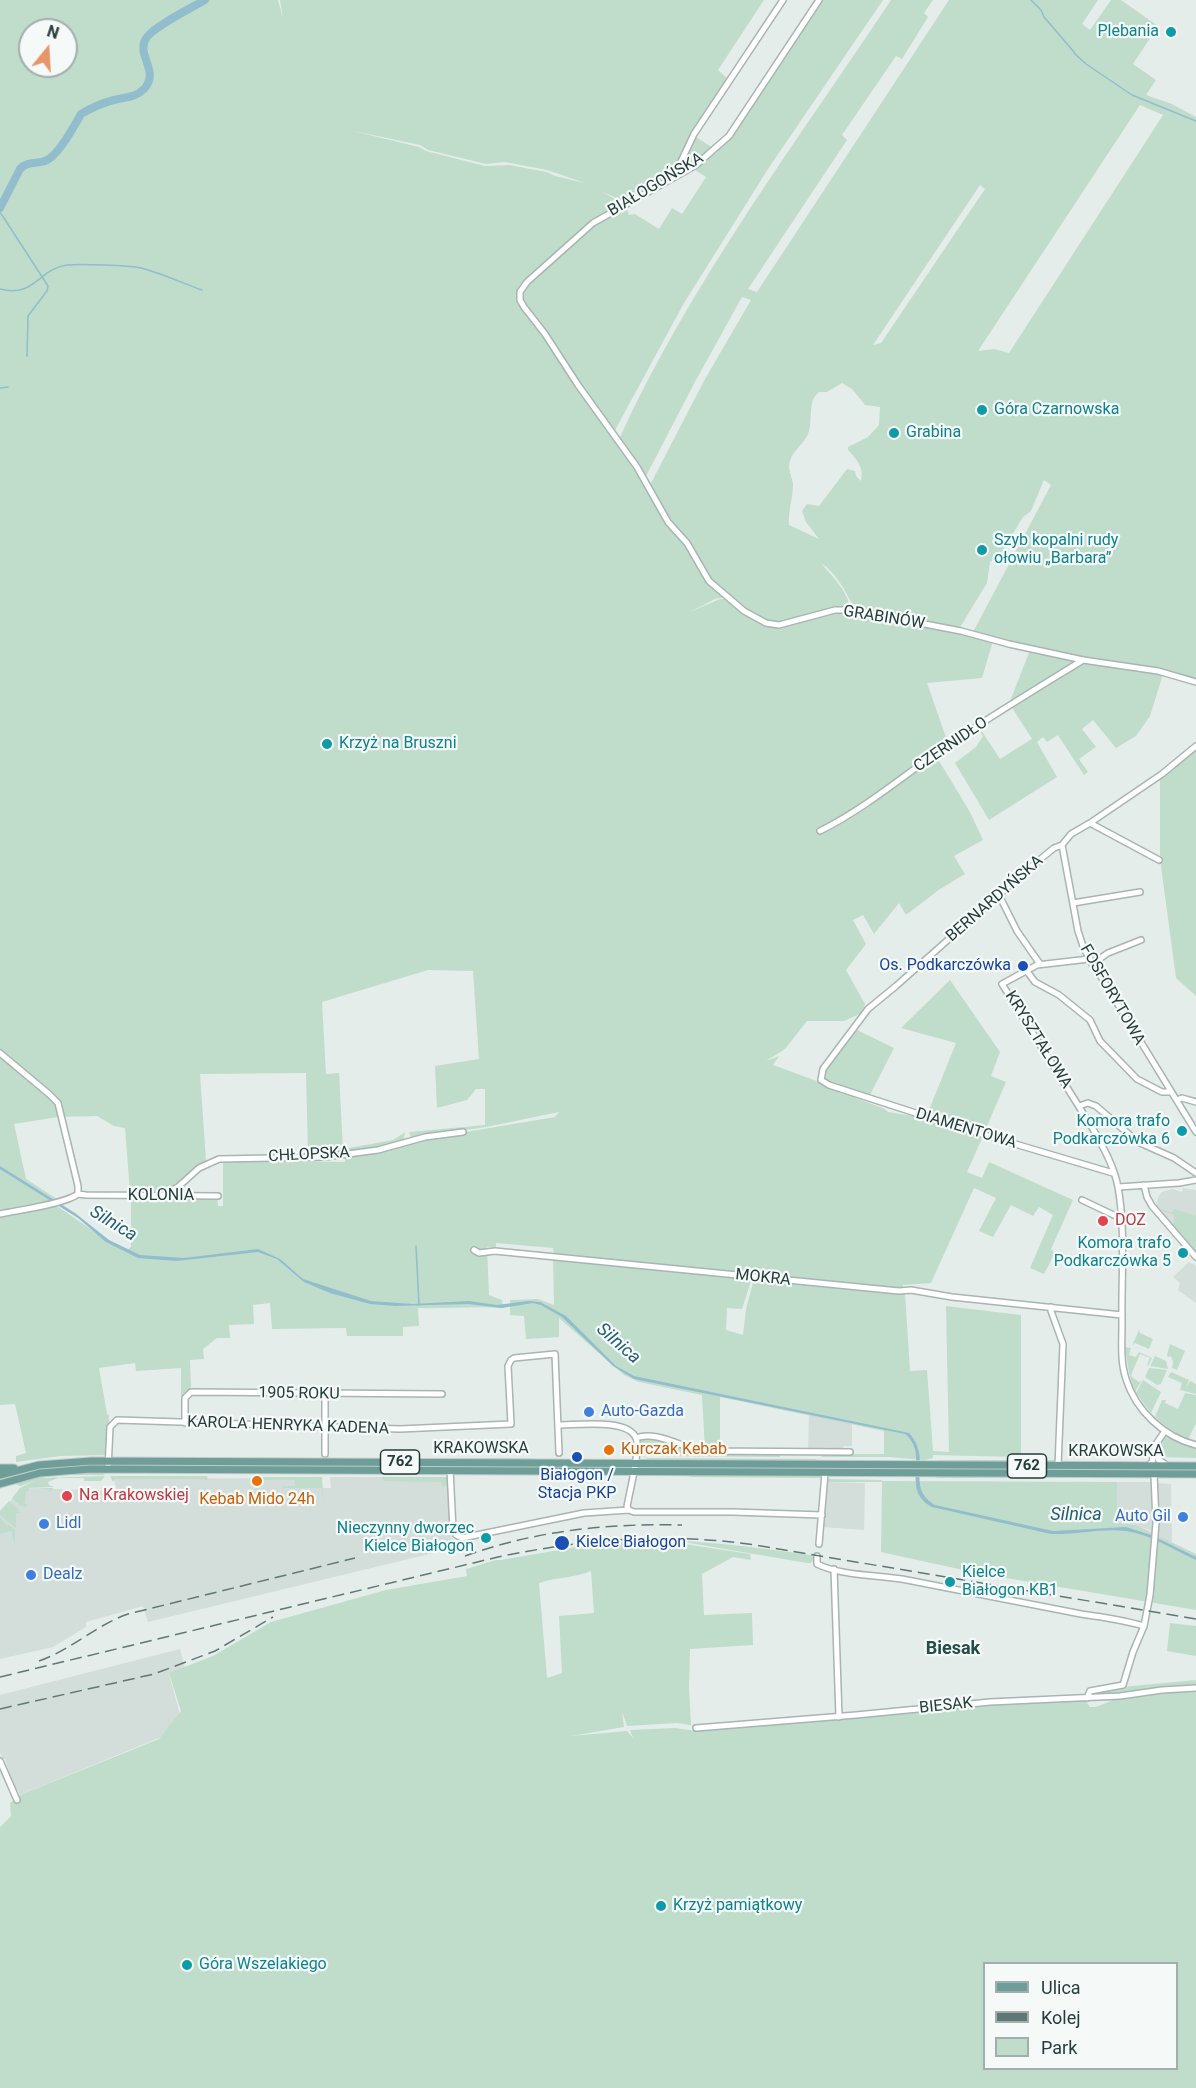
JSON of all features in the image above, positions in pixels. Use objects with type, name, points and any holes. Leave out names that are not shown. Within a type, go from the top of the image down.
[{"type":"main road","name":"KRAKOWSKA","points":[[0,1475],[59,1462],[109,1461],[634,1467],[825,1473],[923,1469],[1196,1474]]},
{"type":"main road","name":"KRAKOWSKA","points":[[0,1484],[51,1471],[108,1469],[450,1470],[819,1464],[912,1469]]},
{"type":"main road","name":"KRAKOWSKA","points":[[923,1469],[1196,1466]]},
{"type":"main road","points":[[0,1468],[26,1468]]},
{"type":"street","points":[[678,175],[677,170],[694,134],[783,0]]},
{"type":"street","name":"BIAŁOGOŃSKA","points":[[519,297],[527,282],[593,223],[696,165],[729,136],[819,0]]},
{"type":"street","name":"GRABINÓW","points":[[519,297],[637,468],[668,522],[693,552],[706,577],[752,617],[779,625],[835,610],[852,610],[961,631],[1083,660],[1136,666],[1196,682]]},
{"type":"street","name":"CZERNIDŁO","points":[[820,831],[960,737],[1083,660]]},
{"type":"street","name":"BERNARDYŃSKA","points":[[821,1080],[823,1069],[868,1009],[1054,848],[1062,845],[1071,834],[1162,774],[1196,746]]},
{"type":"street","points":[[1090,823],[1159,860]]},
{"type":"street","name":"FOSFORYTOWA","points":[[1062,845],[1078,934],[1091,962],[1196,1132]]},
{"type":"street","points":[[1073,903],[1140,892]]},
{"type":"street","points":[[999,896],[1017,930],[1040,964]]},
{"type":"street","points":[[1141,940],[1091,962],[1040,964],[1026,970],[1035,982],[1059,995],[1090,1020],[1100,1041],[1137,1079],[1162,1092],[1171,1092]]},
{"type":"street","name":"KRYSZTAŁOWA","points":[[1026,970],[1002,984],[1105,1150],[1118,1187],[1122,1362],[1131,1392],[1142,1410],[1165,1431],[1196,1445]]},
{"type":"street","points":[[0,1053],[58,1103],[78,1194]]},
{"type":"street","name":"DIAMENTOWA","points":[[821,1080],[829,1085],[968,1130],[1113,1173]]},
{"type":"street","points":[[1177,1100],[1182,1098],[1196,1102]]},
{"type":"street","points":[[1079,1106],[1088,1103],[1096,1106],[1138,1143],[1174,1158],[1196,1173]]},
{"type":"street","name":"CHŁOPSKA","points":[[163,1195],[178,1187],[199,1168],[219,1159],[325,1157],[378,1150],[425,1137],[463,1132]]},
{"type":"street","points":[[1118,1187],[1196,1180]]},
{"type":"street","points":[[1144,1185],[1152,1206],[1196,1257]]},
{"type":"street","name":"KOLONIA","points":[[0,1214],[62,1201],[78,1194],[86,1196],[218,1196]]},
{"type":"street","points":[[1082,1200],[1120,1218]]},
{"type":"street","name":"MOKRA","points":[[474,1251],[479,1253],[495,1251],[899,1291],[910,1290],[952,1297],[1122,1315]]},
{"type":"street","points":[[1051,1307],[1063,1344],[1058,1466]]},
{"type":"street","name":"KAROLA HENRYKA KADENA","points":[[108,1469],[110,1427],[114,1422],[400,1429],[511,1424],[508,1366],[511,1360],[555,1354],[558,1425]]},
{"type":"street","name":"1905 ROKU","points":[[185,1423],[185,1398],[191,1392],[442,1394]]},
{"type":"street","points":[[325,1454],[326,1394]]},
{"type":"street","points":[[559,1453],[558,1425],[608,1425],[631,1430],[636,1438],[627,1507],[629,1510]]},
{"type":"street","points":[[1148,1466],[1152,1462],[1155,1447],[1165,1431]]},
{"type":"street","points":[[636,1438],[644,1435],[655,1436],[693,1450],[703,1451],[850,1452]]},
{"type":"street","points":[[1158,1441],[1158,1459],[1168,1466]]},
{"type":"street","points":[[819,1452],[819,1464]]},
{"type":"street","name":"KRAKOWSKA","points":[[450,1470],[453,1529],[456,1535],[462,1538],[584,1513],[629,1510],[634,1512],[710,1511],[822,1515]]},
{"type":"street","points":[[819,1544],[825,1473]]},
{"type":"street","points":[[1086,1698],[1090,1691],[1123,1685],[1132,1652],[1144,1626],[1156,1539],[1154,1474]]},
{"type":"street","points":[[817,1556],[818,1565],[834,1569],[907,1580],[1082,1614],[1123,1619],[1144,1626]]},
{"type":"street","points":[[834,1569],[839,1717]]},
{"type":"street","name":"BIESAK","points":[[696,1728],[839,1717],[997,1701],[1120,1696],[1196,1688]]},
{"type":"street","points":[[0,1761],[17,1800]]},
{"type":"shaded area","points":[[1183,1188],[1196,1190],[1196,1252],[1162,1214],[1162,1211],[1155,1207],[1162,1192],[1172,1189],[1182,1192]]},
{"type":"shaded area","points":[[1189,1262],[1196,1266],[1196,1303],[1178,1290],[1180,1283],[1173,1277]]},
{"type":"shaded area","points":[[809,1415],[852,1424],[852,1446],[844,1446],[841,1450],[808,1450]]},
{"type":"shaded area","points":[[330,1477],[448,1477],[452,1546],[450,1549],[148,1622],[143,1606],[86,1622],[86,1627],[53,1647],[0,1659],[0,1514],[21,1488],[117,1491],[114,1479],[296,1478],[322,1488],[331,1488]]},
{"type":"shaded area","points":[[828,1482],[865,1483],[864,1530],[822,1527]]},
{"type":"shaded area","points":[[1117,1482],[1151,1482],[1152,1531],[1136,1525],[1117,1523]]},
{"type":"shaded area","points":[[1158,1483],[1171,1484],[1172,1543],[1159,1536]]},
{"type":"shaded area","points":[[180,1649],[185,1668],[169,1674],[180,1715],[161,1737],[20,1795],[18,1790],[15,1791],[5,1759],[0,1753],[0,1695]]},
{"type":"green space","points":[[0,0],[278,0],[283,18],[280,0],[764,0],[718,70],[729,80],[693,135],[713,148],[695,163],[625,202],[601,191],[622,203],[591,222],[583,230],[587,230],[626,206],[629,215],[635,214],[659,229],[672,208],[682,214],[706,177],[692,168],[713,154],[731,136],[821,0],[883,0],[768,169],[684,303],[614,432],[593,402],[591,404],[633,464],[662,517],[686,544],[706,578],[726,597],[715,599],[690,612],[720,599],[727,599],[757,621],[780,626],[835,611],[853,611],[860,627],[854,612],[910,623],[855,609],[845,590],[827,567],[821,563],[843,589],[850,608],[834,609],[780,623],[754,617],[729,598],[707,576],[694,548],[670,522],[649,487],[705,379],[751,300],[742,297],[645,478],[619,439],[647,381],[679,324],[746,214],[891,0],[933,0],[924,13],[928,17],[902,59],[896,56],[842,135],[847,140],[748,289],[757,292],[949,0],[1098,0],[1082,24],[1090,30],[1111,0],[1121,0],[1158,26],[1133,64],[1156,80],[1146,95],[1172,104],[1196,117],[1196,680],[1159,670],[1080,658],[973,632],[1051,485],[1044,480],[1031,511],[1023,517],[1001,553],[990,562],[987,583],[959,629],[922,623],[993,641],[982,678],[927,683],[948,743],[876,794],[936,756],[970,812],[983,840],[954,856],[965,874],[940,889],[906,915],[899,903],[874,934],[863,915],[853,920],[866,944],[846,970],[865,1004],[862,1013],[844,1021],[807,1021],[785,1049],[766,1061],[779,1056],[773,1065],[855,1095],[855,1098],[888,1112],[925,1118],[983,1136],[967,1172],[982,1178],[989,1162],[1073,1200],[1051,1249],[1055,1253],[1044,1274],[1030,1268],[1053,1215],[1039,1207],[1033,1216],[1011,1205],[993,1237],[979,1231],[996,1198],[974,1188],[931,1283],[903,1285],[903,1290],[554,1255],[553,1248],[496,1243],[496,1247],[487,1247],[489,1295],[502,1300],[503,1308],[418,1308],[419,1326],[403,1327],[403,1336],[347,1336],[346,1328],[272,1329],[270,1303],[253,1305],[254,1324],[229,1325],[230,1338],[217,1338],[203,1349],[204,1359],[190,1360],[191,1387],[183,1398],[181,1398],[181,1368],[136,1371],[135,1363],[99,1368],[109,1415],[108,1451],[105,1455],[61,1456],[16,1462],[16,1456],[26,1453],[15,1404],[0,1405],[0,1218],[57,1206],[99,1235],[127,1250],[131,1247],[131,1197],[217,1197],[218,1206],[223,1206],[223,1160],[345,1162],[345,1158],[424,1139],[555,1117],[559,1112],[486,1127],[411,1138],[409,1132],[485,1125],[485,1089],[476,1089],[467,1100],[437,1108],[435,1066],[479,1059],[473,971],[428,970],[322,1002],[326,1074],[339,1073],[343,1149],[393,1140],[405,1132],[403,1142],[333,1155],[308,1154],[306,1073],[200,1074],[206,1161],[169,1189],[161,1192],[130,1192],[125,1128],[114,1126],[97,1116],[58,1117],[14,1124],[26,1179],[57,1199],[0,1210]],"holes":[[[1140,105],[1163,115],[1009,353],[994,349],[978,351]],[[349,130],[420,145],[428,150],[486,164],[505,162],[547,170],[585,183],[547,172],[509,165],[485,166]],[[980,185],[985,189],[881,343],[873,345]],[[842,383],[852,389],[865,405],[880,407],[879,425],[868,437],[848,447],[861,468],[861,481],[855,471],[847,469],[819,506],[807,504],[802,511],[806,522],[819,539],[789,525],[793,484],[789,464],[807,435],[815,396],[819,392],[827,392]]]},
{"type":"green space","points":[[1030,650],[1077,661],[1009,704]]},
{"type":"green space","points":[[1082,662],[1163,674],[1150,716],[1136,736],[1116,748],[1093,720],[1082,729],[1096,747],[1079,759],[1088,772],[1084,775],[1058,735],[1047,742],[1043,737],[1037,742],[1057,777],[989,820],[955,763],[976,747],[983,736],[978,729],[955,743],[979,727],[1000,759],[1032,739],[1011,706]]},
{"type":"green space","points":[[1196,742],[1196,996],[1176,978],[1160,859],[1160,773]]},
{"type":"green space","points":[[950,980],[1000,1052],[991,1076],[1006,1082],[984,1133],[927,1115],[956,1043],[901,1028]]},
{"type":"green space","points":[[855,1029],[894,1048],[870,1095],[830,1083],[824,1077],[827,1068]]},
{"type":"green space","points":[[1161,1209],[1172,1213],[1174,1209],[1196,1216],[1196,1254],[1160,1214],[1174,1224],[1174,1215]]},
{"type":"green space","points":[[553,1258],[752,1278],[742,1309],[727,1308],[726,1330],[743,1335],[746,1309],[754,1279],[905,1293],[910,1371],[927,1370],[933,1451],[949,1452],[946,1306],[1021,1315],[1021,1457],[933,1455],[933,1458],[924,1460],[889,1457],[821,1457],[824,1454],[884,1454],[884,1431],[720,1397],[720,1451],[705,1450],[702,1395],[639,1382],[624,1375],[559,1318],[559,1337],[526,1339],[524,1316],[510,1315],[510,1300],[538,1299],[554,1305]]},
{"type":"green space","points":[[1139,1330],[1140,1333],[1153,1339],[1149,1349],[1135,1343],[1132,1346]]},
{"type":"green space","points":[[1170,1344],[1185,1351],[1177,1370],[1172,1368],[1171,1356],[1167,1355]]},
{"type":"green space","points":[[1125,1347],[1131,1348],[1129,1355],[1136,1357],[1139,1352],[1152,1358],[1148,1366],[1150,1358],[1140,1354],[1131,1375],[1139,1382],[1142,1380],[1135,1392],[1129,1373]]},
{"type":"green space","points":[[1155,1356],[1166,1361],[1168,1369],[1150,1366]]},
{"type":"green space","points":[[1149,1368],[1167,1370],[1161,1384],[1157,1385],[1145,1377]]},
{"type":"green space","points":[[1171,1372],[1189,1380],[1186,1388],[1190,1381],[1196,1384],[1196,1394],[1180,1390],[1182,1383],[1168,1377]]},
{"type":"green space","points":[[1143,1380],[1161,1392],[1151,1413],[1136,1393]]},
{"type":"green space","points":[[1185,1393],[1196,1395],[1196,1423],[1188,1440],[1155,1417],[1162,1400],[1166,1400],[1165,1403],[1178,1409]]},
{"type":"green space","points":[[651,1436],[697,1452],[780,1453],[780,1457],[649,1456],[639,1452],[641,1440]]},
{"type":"green space","points":[[1169,1436],[1196,1447],[1196,1458],[1160,1457],[1163,1439]]},
{"type":"green space","points":[[640,1455],[648,1458],[817,1459],[815,1461],[708,1461],[648,1459]]},
{"type":"green space","points":[[289,1458],[513,1458],[539,1459],[290,1460]]},
{"type":"green space","points":[[936,1460],[1057,1460],[1056,1462],[944,1463]]},
{"type":"green space","points":[[218,1466],[619,1466],[563,1468]]},
{"type":"green space","points":[[831,1467],[831,1470],[647,1468]]},
{"type":"green space","points":[[923,1468],[1143,1468],[1143,1472],[923,1470]]},
{"type":"green space","points":[[101,1472],[105,1475],[56,1475],[41,1478],[105,1476],[101,1481],[84,1481],[84,1478],[58,1478],[48,1482],[54,1487],[25,1487],[54,1488],[49,1492],[49,1489],[29,1488],[26,1492],[25,1504],[28,1504],[26,1507],[21,1506],[12,1498],[20,1488],[36,1480],[21,1486],[16,1483],[35,1476]]},
{"type":"green space","points":[[699,1475],[821,1476],[823,1478],[687,1477]]},
{"type":"green space","points":[[110,1476],[207,1476],[208,1479],[205,1481],[205,1479],[115,1479],[113,1482]]},
{"type":"green space","points":[[938,1476],[1051,1476],[1066,1478],[936,1478]]},
{"type":"green space","points":[[260,1477],[322,1477],[324,1507],[322,1488],[283,1488],[283,1486],[295,1486],[295,1480],[261,1480]]},
{"type":"green space","points":[[381,1477],[448,1477],[448,1482],[446,1486],[442,1486],[441,1482],[384,1481]]},
{"type":"green space","points":[[827,1479],[1117,1482],[1117,1523],[1136,1525],[1196,1554],[1196,1610],[977,1573],[881,1552],[882,1482],[828,1482]]},
{"type":"green space","points":[[9,1501],[19,1510],[19,1513],[16,1513],[16,1528],[0,1515],[0,1511]]},
{"type":"green space","points":[[0,1517],[7,1526],[15,1530],[15,1545],[11,1531],[0,1534]]},
{"type":"green space","points":[[623,1539],[648,1539],[696,1542],[744,1546],[817,1556],[811,1563],[807,1563],[678,1541],[638,1542],[624,1546],[638,1543],[678,1543],[750,1554],[751,1560],[733,1557],[702,1574],[704,1615],[752,1613],[753,1645],[690,1649],[691,1725],[677,1723],[627,1726],[622,1712],[624,1727],[571,1736],[627,1731],[633,1738],[630,1730],[675,1728],[696,1731],[1036,1700],[1084,1699],[1090,1707],[1096,1707],[1118,1698],[1196,1689],[1196,2088],[0,2088],[0,1827],[11,1816],[10,1803],[18,1796],[159,1739],[181,1711],[169,1673],[213,1656],[271,1622],[386,1590],[467,1576],[466,1569],[496,1560],[622,1542]],"holes":[[[591,1571],[594,1613],[559,1616],[562,1673],[547,1678],[539,1583]]]},
{"type":"green space","points":[[1170,1623],[1196,1626],[1196,1656],[1167,1651]]},
{"type":"green space","points":[[1196,1680],[1196,1686],[1092,1696],[1090,1694],[1122,1687]]},
{"type":"water","points":[[0,1166],[75,1213],[109,1240],[140,1255],[184,1258],[258,1249],[280,1259],[303,1279],[371,1301],[413,1304],[469,1301],[497,1305],[528,1301],[540,1302],[566,1316],[616,1366],[634,1376],[909,1433],[919,1453],[921,1490],[926,1498],[935,1505],[1053,1531],[1126,1527],[1151,1535],[1196,1557],[1196,1560],[1153,1539],[1126,1531],[1051,1534],[932,1507],[922,1500],[918,1491],[916,1452],[912,1442],[905,1434],[634,1379],[613,1366],[562,1317],[541,1305],[533,1303],[502,1308],[469,1304],[395,1306],[370,1304],[330,1293],[304,1282],[277,1259],[258,1252],[176,1261],[138,1258],[106,1242],[78,1218],[0,1169]]},
{"type":"waterway","points":[[0,208],[20,169],[26,164],[44,161],[51,157],[66,139],[81,114],[105,103],[133,96],[144,89],[150,76],[143,50],[147,37],[165,23],[205,0]]},
{"type":"waterway","points":[[1031,0],[1074,52]]},
{"type":"waterway","points":[[1074,53],[1085,63]]},
{"type":"waterway","points":[[1086,64],[1132,95],[1196,121]]},
{"type":"waterway","points":[[2,215],[48,286],[47,291],[28,316],[27,356]]},
{"type":"waterway","points":[[0,289],[21,290],[49,272],[67,265],[115,265],[141,268],[202,290]]},
{"type":"waterway","points":[[0,388],[8,387]]},
{"type":"waterway","points":[[416,1246],[419,1305]]},
{"type":"railway","points":[[465,1556],[518,1540],[572,1530],[627,1525],[682,1525]]},
{"type":"railway","points":[[0,1677],[498,1557],[562,1546],[626,1539],[690,1539],[755,1545],[1196,1619]]},
{"type":"railway","points":[[39,1661],[62,1651],[105,1624],[128,1614],[355,1558]]},
{"type":"railway","points":[[0,1709],[154,1674],[215,1651],[273,1617]]},
{"type":"place","name":"Plebania","points":[[1171,32]]},
{"type":"place","name":"Góra Czarnowska","points":[[982,410]]},
{"type":"place","name":"Grabina","points":[[894,433]]},
{"type":"place","name":"Szyb kopalni rudy ołowiu „Barbara”","points":[[982,550]]},
{"type":"place","name":"Krzyż na Bruszni","points":[[327,744]]},
{"type":"place","name":"Os. Podkarczówka","points":[[1023,966]]},
{"type":"place","name":"Komora trafo Podkarczówka 6","points":[[1182,1131]]},
{"type":"place","name":"DOZ","points":[[1103,1221]]},
{"type":"place","name":"Komora trafo Podkarczówka 5","points":[[1183,1253]]},
{"type":"place","name":"Auto-Gazda","points":[[589,1412]]},
{"type":"place","name":"Kurczak Kebab","points":[[609,1450]]},
{"type":"place","name":"Białogon / Stacja PKP","points":[[577,1457]]},
{"type":"place","name":"Kebab Mido 24h","points":[[257,1481]]},
{"type":"place","name":"Na Krakowskiej","points":[[67,1496]]},
{"type":"place","name":"Auto Gil","points":[[1183,1517]]},
{"type":"place","name":"Lidl","points":[[44,1524]]},
{"type":"place","name":"Nieczynny dworzec Kielce Białogon","points":[[486,1538]]},
{"type":"place","name":"Kielce Białogon","points":[[562,1543]]},
{"type":"place","name":"Dealz","points":[[31,1575]]},
{"type":"place","name":"Kielce Białogon KB1","points":[[950,1582]]},
{"type":"place","name":"Krzyż pamiątkowy","points":[[661,1906]]},
{"type":"place","name":"Góra Wszelakiego","points":[[187,1965]]},
{"type":"district","name":"Biesak","points":[[953,1649]]},
{"type":"water label","name":"Silnica","points":[[113,1224]]},
{"type":"water label","name":"Silnica","points":[[618,1344]]},
{"type":"water label","name":"Silnica","points":[[1076,1515]]}]
